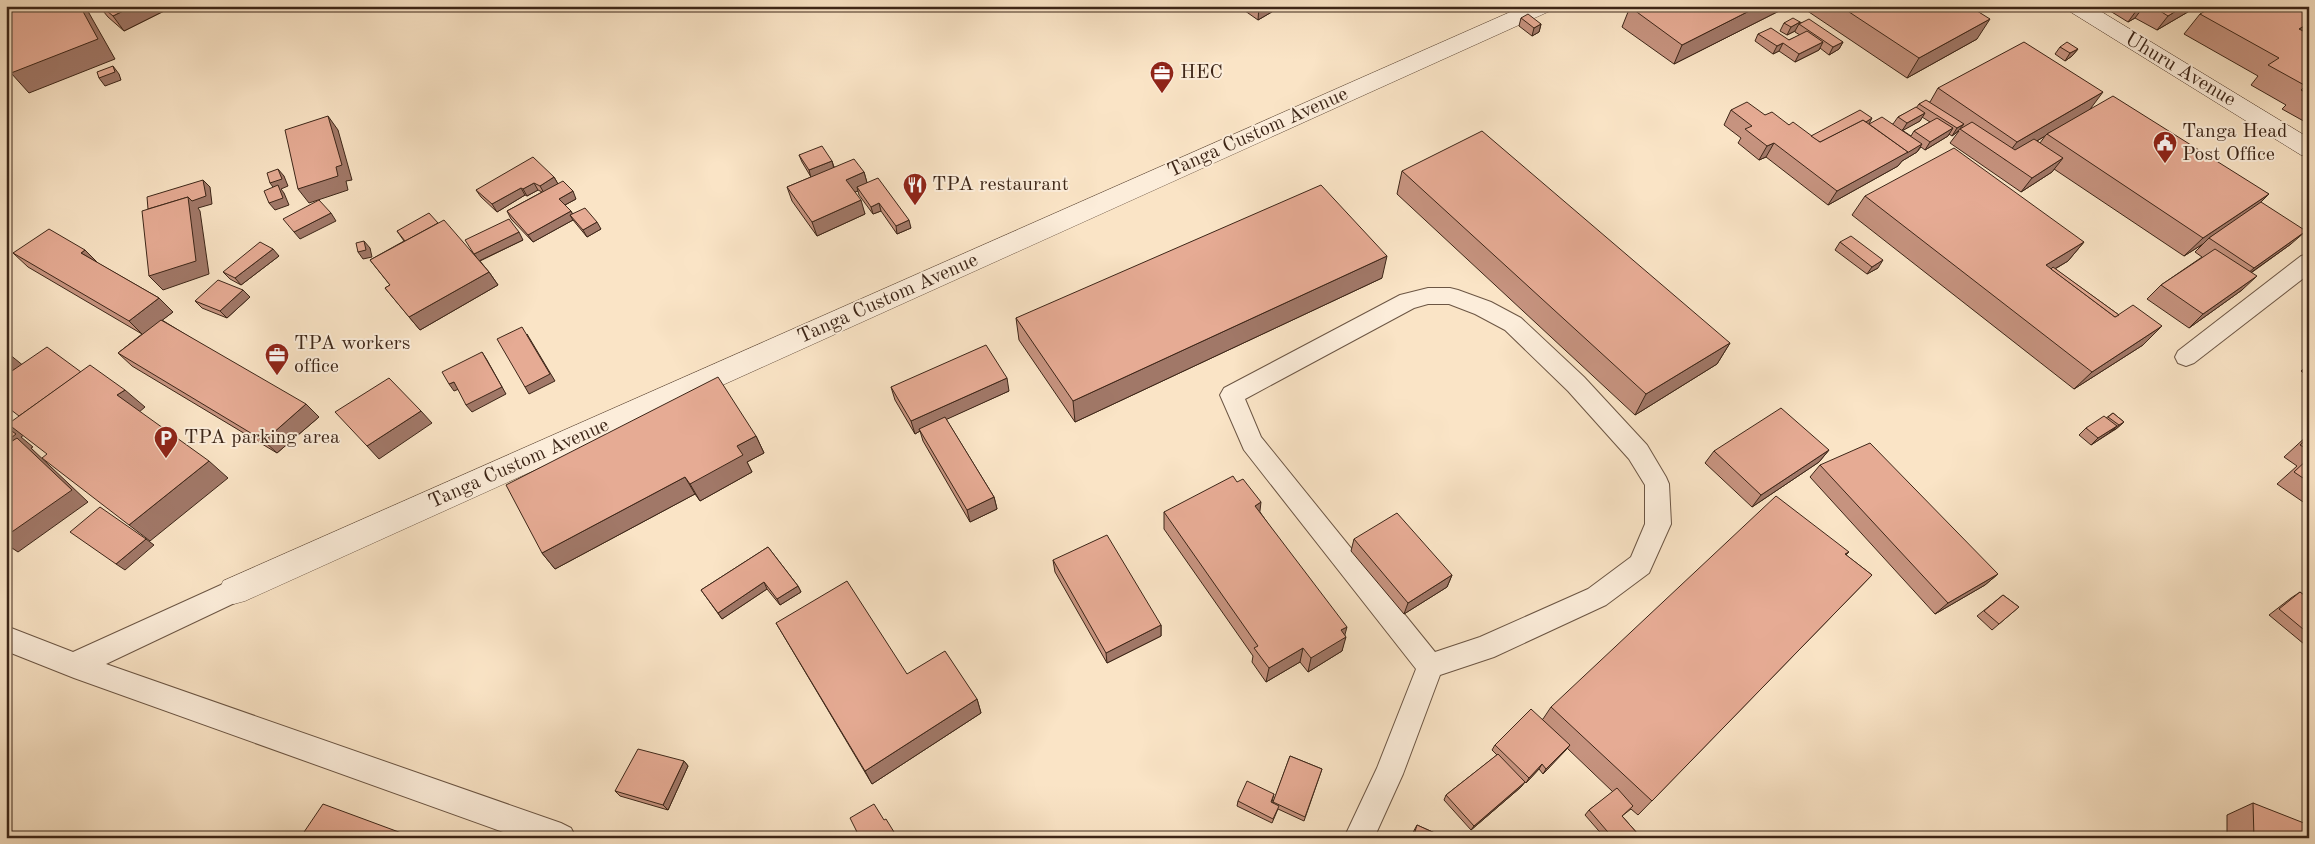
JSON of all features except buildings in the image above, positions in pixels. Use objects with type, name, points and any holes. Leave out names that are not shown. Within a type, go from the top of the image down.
[{"type":"street","name":"Tanga Custom Avenue","points":[[234,591],[1543,6]]},
{"type":"street","name":"Uhuru Avenue","points":[[2076,6],[2309,149]]},
{"type":"lane","points":[[2186,357],[2309,262]]},
{"type":"lane","points":[[1428,296],[1450,296],[1483,308],[1513,324],[1582,391],[1638,452],[1658,484],[1658,524],[1640,565],[1597,597],[1485,648],[1430,666],[1252,443],[1234,406],[1232,395],[1408,301],[1428,296]]},
{"type":"lane","points":[[74,665],[234,591]]},
{"type":"lane","points":[[6,638],[74,665],[561,838]]},
{"type":"lane","points":[[1359,838],[1389,774],[1430,666]]},
{"type":"place","name":"HEC","points":[[1162,94]]},
{"type":"place","name":"Tanga Head Post Office","points":[[2165,164]]},
{"type":"place","name":"TPA restaurant","points":[[915,206]]},
{"type":"place","name":"TPA workers office","points":[[277,376]]},
{"type":"place","name":"TPA parking area","points":[[166,459]]}]
